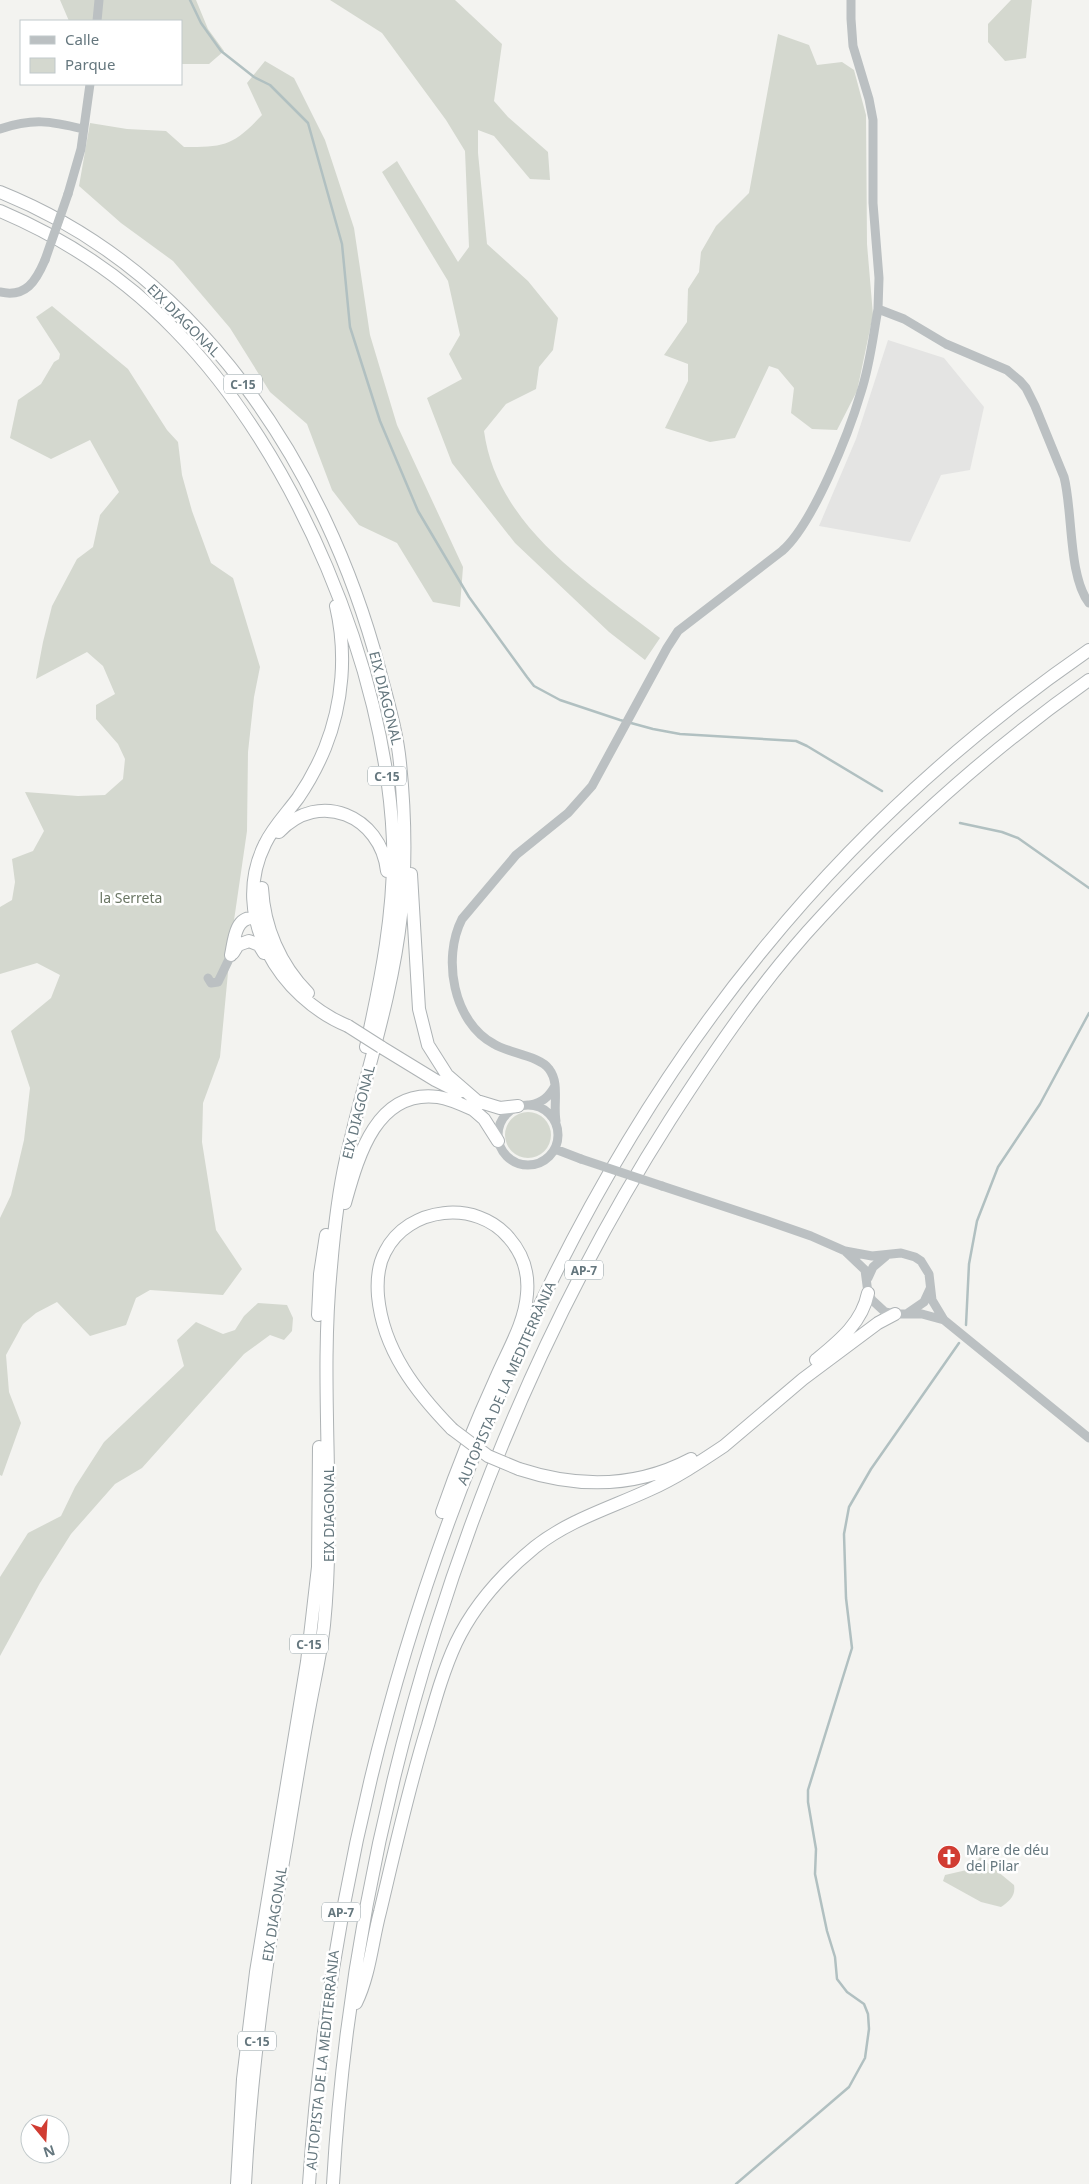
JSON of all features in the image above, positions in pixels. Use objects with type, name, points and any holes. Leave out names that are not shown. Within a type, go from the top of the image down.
[{"type":"highway","name":"EIX DIAGONAL","points":[[0,192],[78,232],[131,269],[179,311],[241,382],[282,440],[324,516],[361,604],[378,664],[401,765],[404,872],[398,935],[385,1008],[345,1166],[333,1246],[325,1342],[329,1496],[328,1563],[324,1629],[264,1981],[245,2184]]},
{"type":"highway","name":"EIX DIAGONAL","points":[[0,211],[46,233],[96,263],[128,286],[175,329],[217,378],[258,437],[292,497],[339,595],[352,632],[378,725],[386,772],[393,840],[391,897],[379,988],[337,1174],[320,1274],[318,1306],[320,1478],[318,1567],[307,1662],[256,1972],[240,2112],[237,2184]]},
{"type":"highway","points":[[232,955],[238,926],[252,890],[265,843],[300,796],[319,763],[332,728],[340,694],[342,658],[340,626],[331,588],[312,538]]},
{"type":"highway","name":"AUTOPISTA DE LA MEDITERRÀNIA","points":[[309,2184],[323,2030],[343,1900],[370,1772],[406,1645],[433,1562],[463,1480],[528,1330],[572,1241],[604,1183],[684,1054],[762,949],[850,851],[913,790],[980,731],[1089,650]]},
{"type":"highway","name":"AUTOPISTA DE LA MEDITERRÀNIA","points":[[333,2184],[340,2096],[360,1946],[385,1817],[417,1691],[443,1607],[488,1484],[521,1403],[558,1324],[617,1208],[670,1120],[727,1035],[820,918],[899,836],[964,777],[1032,722],[1089,680]]},
{"type":"highway","points":[[401,765],[406,801],[421,1021],[428,1045],[439,1066],[476,1106],[498,1141]]},
{"type":"highway","points":[[290,979],[267,922],[262,897],[262,879],[266,854],[273,840],[282,828],[299,817],[317,811],[342,814],[357,820],[375,836],[382,850],[386,866],[387,931]]},
{"type":"highway","points":[[255,876],[254,898],[257,920]]},
{"type":"highway","points":[[238,926],[246,918],[257,920],[262,924],[276,956],[290,979],[314,1006],[337,1022],[348,1026],[476,1106]]},
{"type":"highway","points":[[232,955],[241,943],[256,942],[269,964],[290,979]]},
{"type":"highway","points":[[333,1246],[360,1155],[370,1133],[388,1112],[406,1101],[427,1096],[476,1106],[500,1108],[524,1106]]},
{"type":"highway","points":[[406,1645],[419,1584],[433,1537],[474,1429],[522,1319],[527,1294],[526,1270],[520,1253],[505,1232],[483,1218],[457,1212],[431,1215],[417,1220],[402,1230],[385,1252],[378,1281],[381,1312],[392,1348],[404,1371],[422,1398],[452,1429],[488,1456],[519,1469],[559,1480],[603,1483],[635,1479],[679,1466],[714,1445],[842,1338],[866,1306],[868,1293]]},
{"type":"highway","points":[[351,2014],[363,1990],[377,1920],[419,1753],[442,1677],[457,1642],[482,1601],[502,1576],[536,1546],[586,1516],[649,1490],[683,1473],[724,1446],[803,1380],[878,1322],[901,1314]]},
{"type":"street","points":[[97,20],[100,0]]},
{"type":"street","points":[[556,1084],[546,1098],[538,1103],[524,1106],[505,1116],[502,1120],[499,1125],[498,1141],[504,1154],[510,1160],[524,1166],[540,1163],[548,1159],[555,1149],[559,1138],[554,1109],[556,1084],[546,1065],[493,1044],[467,1019],[455,984],[452,960],[454,938],[462,918],[516,855],[580,801],[592,786],[644,688],[678,631],[782,551],[797,536],[827,478],[862,391],[878,309],[879,278],[872,203],[874,120],[853,46],[852,0]]},
{"type":"street","points":[[0,292],[12,293],[26,290],[37,278],[45,260],[68,194],[81,149],[90,85]]},
{"type":"street","points":[[0,129],[28,121],[52,122],[83,128]]},
{"type":"street","points":[[878,309],[904,319],[946,344],[1007,370],[1026,388],[1064,477],[1071,540],[1079,582],[1084,596],[1089,603]]},
{"type":"street","points":[[208,978],[211,983],[218,982],[232,955]]},
{"type":"street","points":[[524,1106],[545,1110],[556,1121]]},
{"type":"street","points":[[555,1149],[811,1236],[845,1251],[872,1256],[901,1253],[915,1257],[926,1268],[930,1276],[930,1289],[935,1308],[944,1320],[1089,1438]]},
{"type":"street","points":[[845,1251],[863,1266],[868,1278],[868,1293],[877,1306],[901,1314],[922,1314],[944,1320]]},
{"type":"street","points":[[868,1278],[873,1267],[886,1255]]},
{"type":"street","points":[[901,1314],[924,1302],[930,1289]]},
{"type":"shaded area","points":[[888,340],[944,358],[984,407],[970,470],[941,475],[910,542],[819,526],[856,439]]},
{"type":"green space","points":[[60,0],[196,0],[208,29],[224,51],[209,64],[182,64],[182,20],[69,20]]},
{"type":"green space","points":[[330,0],[455,0],[502,44],[494,101],[508,117],[548,152],[550,180],[530,179],[494,136],[478,130],[478,153],[487,244],[528,281],[558,318],[553,350],[539,367],[536,389],[506,404],[484,431],[492,465],[507,496],[527,524],[550,550],[577,574],[660,638],[645,660],[609,632],[515,543],[452,463],[427,398],[462,379],[449,354],[460,335],[448,281],[382,172],[397,161],[458,262],[469,247],[465,151],[446,120],[382,33]]},
{"type":"green space","points":[[1011,0],[1032,0],[1026,58],[1005,61],[988,42],[988,24]]},
{"type":"green space","points":[[778,34],[809,45],[817,65],[842,62],[854,70],[866,115],[867,244],[873,315],[857,391],[837,430],[812,429],[791,413],[794,388],[778,369],[769,366],[735,438],[710,442],[665,428],[688,381],[688,364],[664,355],[687,322],[688,289],[699,272],[701,252],[716,226],[749,193]]},
{"type":"green space","points":[[265,61],[294,78],[325,140],[354,228],[370,335],[397,425],[463,567],[460,607],[433,602],[397,543],[359,525],[332,490],[307,424],[270,392],[230,328],[173,261],[121,223],[79,186],[90,123],[127,129],[166,131],[184,147],[219,145],[235,139],[262,115],[247,83]]},
{"type":"green space","name":"la Serreta","points":[[52,306],[128,369],[167,430],[178,442],[182,475],[192,511],[211,563],[233,578],[260,667],[254,697],[248,752],[247,831],[231,941],[220,1057],[203,1103],[202,1142],[216,1230],[242,1269],[223,1295],[150,1290],[136,1298],[126,1325],[90,1336],[57,1302],[36,1313],[23,1324],[6,1355],[9,1392],[21,1423],[2,1476],[0,1475],[0,1218],[11,1195],[24,1140],[30,1088],[11,1031],[51,998],[60,975],[37,963],[0,974],[0,907],[12,900],[15,882],[12,859],[33,851],[44,831],[25,792],[78,796],[105,795],[123,779],[125,759],[118,744],[96,719],[96,705],[115,694],[103,666],[87,652],[36,679],[52,606],[77,559],[93,547],[100,515],[119,492],[90,440],[51,459],[10,438],[18,400],[41,384],[54,362],[59,359],[60,354],[36,317]]},
{"type":"green space","points":[[533,1112],[537,1113],[547,1122],[550,1126],[550,1144],[541,1154],[533,1158],[523,1158],[515,1154],[506,1144],[505,1130],[509,1122],[519,1113]]},
{"type":"green space","points":[[258,1303],[287,1305],[293,1318],[292,1331],[284,1340],[270,1335],[244,1354],[142,1468],[115,1484],[71,1534],[40,1583],[0,1656],[0,1577],[28,1533],[61,1516],[75,1487],[104,1442],[184,1366],[177,1340],[196,1322],[223,1334],[235,1330],[244,1316]]},
{"type":"green space","points":[[980,1857],[1014,1885],[1013,1895],[1001,1907],[981,1902],[943,1881],[945,1875],[971,1869]]},
{"type":"waterway","points":[[190,0],[201,23],[221,51],[254,77],[270,85],[308,123],[342,244],[350,327],[380,421],[418,511],[469,597],[534,686],[560,700],[653,729],[680,734],[796,741],[882,791]]},
{"type":"waterway","points":[[960,823],[1002,832],[1018,838],[1089,888]]},
{"type":"waterway","points":[[966,1325],[969,1264],[977,1221],[998,1167],[1040,1104],[1089,1013]]},
{"type":"waterway","points":[[736,2184],[849,2087],[865,2058],[869,2029],[868,2014],[864,2004],[847,1992],[837,1979],[835,1957],[827,1931],[815,1874],[816,1849],[808,1802],[808,1790],[852,1648],[846,1598],[844,1534],[849,1507],[871,1469],[959,1343]]},
{"type":"place","name":"Mare de déu del Pilar","points":[[949,1857]]}]
